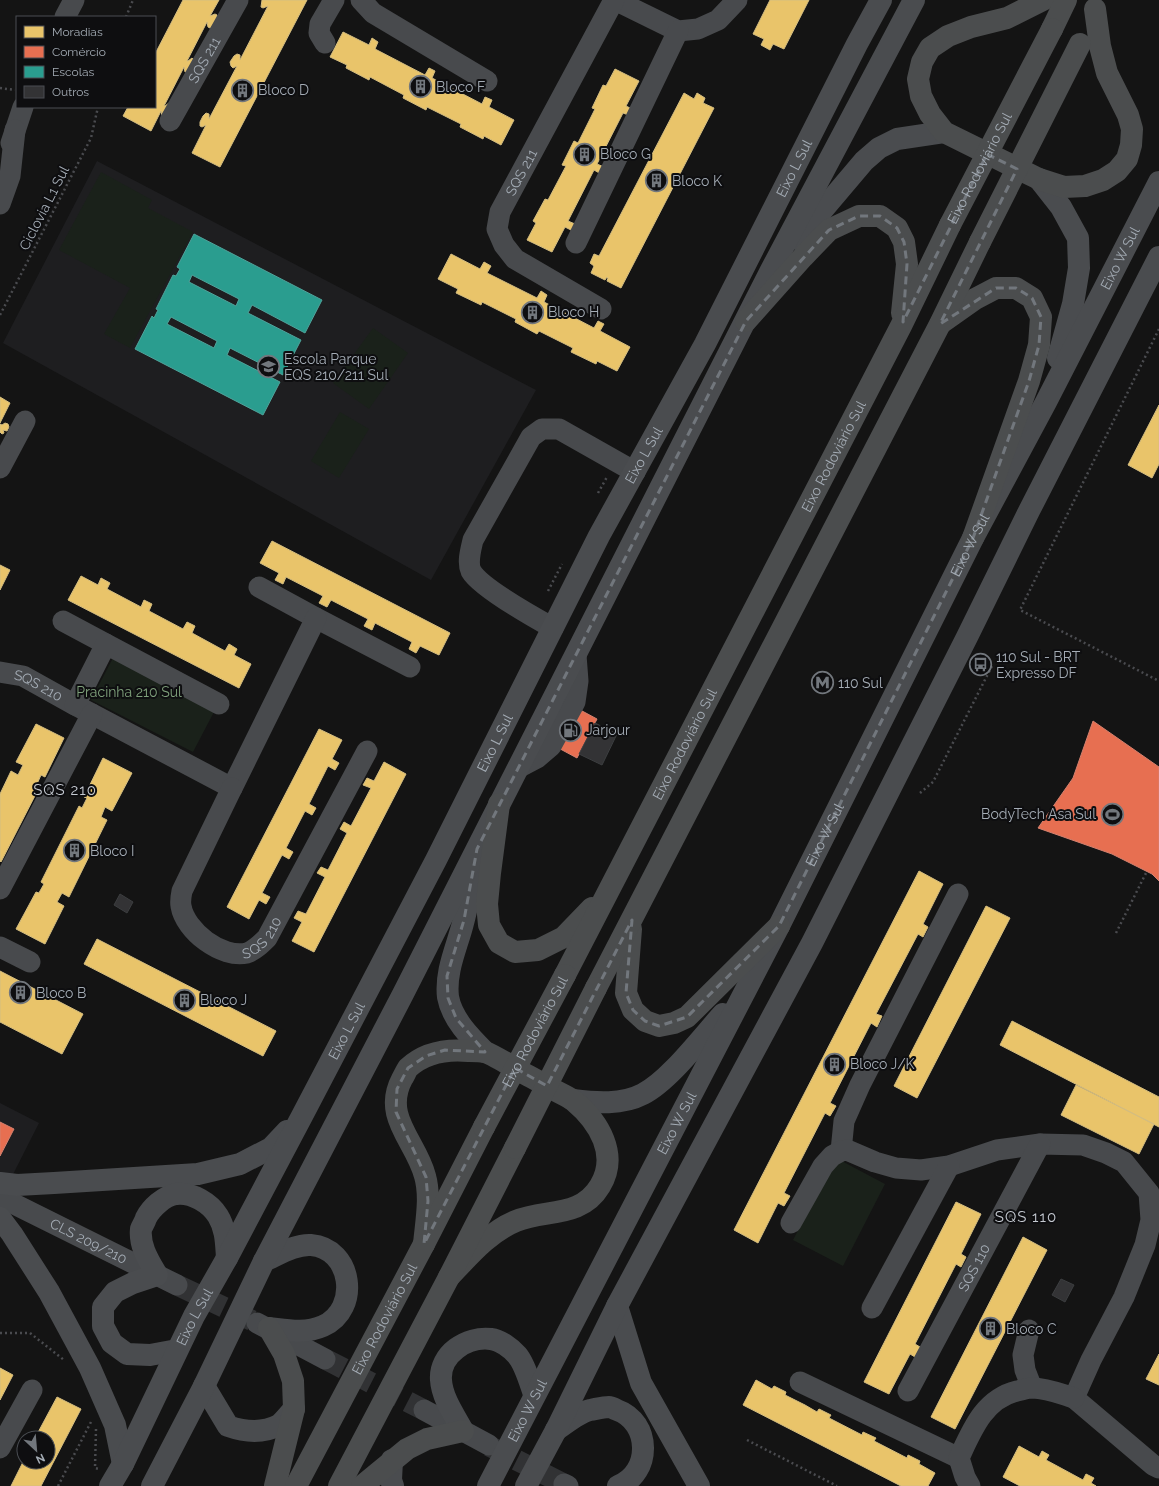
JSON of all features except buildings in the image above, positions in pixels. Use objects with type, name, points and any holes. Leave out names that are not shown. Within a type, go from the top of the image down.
[{"type":"highway","points":[[1043,0],[1007,18],[971,27],[948,36],[930,48],[922,62],[918,79],[921,96],[930,114],[944,132],[1039,179],[1064,188],[1085,186],[1103,180],[1117,171],[1127,159],[1131,144],[1132,129],[1128,115],[1107,73],[1100,46],[1098,4]]},
{"type":"highway","name":"Eixo Rodoviário Sul","points":[[296,1486],[565,975],[901,326],[950,225],[1066,0]]},
{"type":"highway","points":[[339,1486],[449,1277],[596,988],[940,324],[1080,44],[1098,4]]},
{"type":"highway","points":[[746,321],[829,230],[859,216],[880,216],[897,228],[904,242],[907,264],[901,326]]},
{"type":"highway","points":[[940,324],[976,299],[996,288],[1016,288],[1032,298],[1041,318],[1039,345],[1028,381],[973,538]]},
{"type":"highway","points":[[499,804],[487,904],[489,925],[499,943],[515,952],[538,950],[564,937],[608,892]]},
{"type":"highway","points":[[632,919],[626,993],[633,1010],[645,1021],[659,1026],[674,1023],[687,1017],[779,926]]},
{"type":"highway","points":[[424,1244],[428,1201],[426,1177],[419,1158],[406,1135],[396,1112],[397,1088],[408,1068],[426,1056],[445,1050],[485,1052],[573,1100],[593,1121],[603,1135],[608,1152],[607,1171],[600,1187],[588,1201],[573,1209],[556,1213],[536,1215],[515,1221],[495,1232],[472,1252],[449,1277]]},
{"type":"highway","points":[[263,1326],[284,1354],[293,1381],[294,1409],[275,1486]]},
{"type":"highway","points":[[362,1486],[407,1449],[427,1439],[462,1431]]},
{"type":"main road","name":"Eixo L Sul","points":[[112,1474],[178,1350],[194,1316],[227,1258],[436,860],[599,536],[705,344],[857,44],[881,0]]},
{"type":"main road","name":"Eixo L Sul","points":[[152,1486],[204,1386],[264,1261],[403,994],[576,655],[657,492],[770,272],[914,0]]},
{"type":"main road","points":[[770,272],[864,161],[879,148],[897,139],[944,132]]},
{"type":"main road","points":[[1039,179],[1061,207],[1078,238],[1078,268],[1073,304],[1046,402]]},
{"type":"main road","name":"Eixo W Sul","points":[[488,1486],[534,1394],[779,926],[973,538],[1046,402],[1159,182]]},
{"type":"main road","points":[[526,1486],[556,1430],[617,1306],[812,943],[950,672],[1029,511],[1159,257]]},
{"type":"main road","points":[[477,849],[464,920],[447,976],[448,998],[456,1018],[468,1035],[485,1052]]},
{"type":"main road","points":[[573,1100],[604,1102],[624,1100],[643,1094],[662,1080],[685,1057],[746,988]]},
{"type":"main road","points":[[0,1183],[17,1185],[198,1174],[240,1164],[271,1148],[302,1116]]},
{"type":"main road","points":[[178,1350],[150,1355],[127,1354],[112,1343],[103,1326],[103,1307],[115,1292],[133,1283],[157,1275],[142,1246],[141,1229],[149,1212],[159,1202],[176,1194],[192,1196],[206,1203],[218,1215],[225,1232],[227,1258]]},
{"type":"main road","points":[[0,1218],[49,1292],[90,1368],[115,1425],[112,1474]]},
{"type":"main road","points":[[263,1326],[299,1332],[323,1326],[340,1314],[347,1298],[347,1279],[339,1260],[326,1249],[310,1245],[290,1249],[264,1261]]},
{"type":"main road","points":[[617,1306],[642,1383],[699,1486]]},
{"type":"main road","points":[[462,1431],[446,1398],[441,1380],[444,1363],[455,1349],[472,1341],[492,1339],[505,1345],[518,1355],[534,1394]]},
{"type":"main road","points":[[204,1386],[228,1426],[243,1431],[262,1431],[280,1424],[294,1409]]},
{"type":"main road","points":[[556,1430],[588,1410],[609,1407],[626,1413],[637,1424],[643,1442],[642,1457],[636,1472],[622,1485],[618,1486]]},
{"type":"main road","points":[[392,1460],[392,1486]]},
{"type":"street","points":[[66,16],[74,0]]},
{"type":"street","name":"SQS 211","points":[[170,121],[238,0]]},
{"type":"street","points":[[324,43],[319,33],[320,24],[334,0]]},
{"type":"street","points":[[361,0],[373,13],[487,81]]},
{"type":"street","name":"SQS 211","points":[[601,309],[516,259],[504,244],[498,229],[500,212],[615,0],[678,31]]},
{"type":"street","points":[[576,243],[678,31],[698,29],[718,20],[737,0]]},
{"type":"street","points":[[0,178],[8,132],[18,108]]},
{"type":"street","points":[[0,204],[10,176],[8,132],[22,108]]},
{"type":"street","points":[[0,468],[25,421]]},
{"type":"street","points":[[553,628],[479,582],[470,570],[470,555],[473,540],[531,438],[542,429],[559,429],[635,472]]},
{"type":"street","points":[[258,587],[410,667]]},
{"type":"street","name":"SQS 210","points":[[316,618],[182,891],[181,906],[186,920],[196,932],[218,949],[233,953],[247,953],[258,947],[267,938],[367,751]]},
{"type":"street","points":[[63,621],[219,704]]},
{"type":"street","name":"SQS 210","points":[[0,889],[83,709],[106,644]]},
{"type":"street","name":"SQS 210","points":[[0,672],[23,676],[232,788]]},
{"type":"street","points":[[841,1151],[844,1121],[860,1085],[958,894]]},
{"type":"street","points":[[0,947],[30,962]]},
{"type":"street","points":[[791,1223],[823,1166],[832,1156],[841,1151],[847,1150],[875,1162],[896,1168],[921,1170],[949,1166],[997,1150],[1040,1144],[1082,1145],[1106,1153],[1124,1162],[1154,1190],[1151,1220],[1145,1245],[1124,1297],[1074,1398]]},
{"type":"street","name":"SQS 110","points":[[908,1391],[1040,1144]]},
{"type":"street","points":[[872,1308],[949,1166]]},
{"type":"street","name":"CLS 209/210","points":[[0,1197],[177,1285]]},
{"type":"street","points":[[263,1326],[325,1359]]},
{"type":"street","points":[[1029,1330],[1023,1355],[1032,1388]]},
{"type":"street","points":[[800,1382],[959,1458]]},
{"type":"street","points":[[970,1486],[964,1476],[959,1458],[976,1423],[991,1404],[1011,1392],[1032,1388],[1053,1391],[1074,1398],[1157,1462]]},
{"type":"street","points":[[0,1448],[32,1390]]},
{"type":"street","points":[[424,1410],[488,1445]]},
{"type":"path","points":[[126,16],[133,0]]},
{"type":"path","points":[[0,88],[16,90]]},
{"type":"path","name":"Ciclovia L1 Sul","points":[[0,315],[91,138],[98,108]]},
{"type":"path","points":[[1159,329],[1020,610],[1159,681]]},
{"type":"path","points":[[548,590],[562,564]]},
{"type":"path","points":[[920,793],[933,782],[993,664]]},
{"type":"path","points":[[1116,932],[1146,873]]},
{"type":"path","points":[[0,1333],[30,1333],[65,1361]]},
{"type":"path","points":[[58,1486],[92,1419]]},
{"type":"path","points":[[96,1428],[95,1468],[112,1474]]},
{"type":"path","points":[[747,1440],[837,1486]]},
{"type":"highlighted area","points":[[987,154],[1017,169],[940,324],[996,288],[1016,288],[1032,298],[1041,317],[1039,345],[1029,381],[973,538],[779,926],[687,1017],[659,1026],[645,1021],[633,1010],[626,993],[632,920],[547,1086],[515,1068],[424,1244],[428,1201],[426,1177],[396,1112],[397,1089],[408,1068],[426,1056],[445,1050],[485,1052],[456,1018],[448,998],[447,976],[464,920],[477,849],[746,321],[829,230],[859,216],[880,216],[897,228],[904,242],[907,264],[903,322]]},
{"type":"shaded area","name":"Escola Parque EQS 210/211 Sul","points":[[97,161],[536,390],[431,580],[3,343]]},
{"type":"shaded area","points":[[0,1103],[39,1123],[0,1200]]},
{"type":"green space","points":[[101,172],[152,200],[148,208],[193,232],[130,348],[104,334],[130,288],[59,250]]},
{"type":"green space","points":[[373,328],[408,353],[369,409],[333,383]]},
{"type":"green space","points":[[340,412],[369,429],[339,478],[311,461]]},
{"type":"green space","name":"Pracinha 210 Sul","points":[[114,656],[215,710],[193,752],[91,700]]},
{"type":"green space","points":[[836,1158],[885,1184],[843,1266],[793,1240]]},
{"type":"tunnel","points":[[177,1285],[255,1322]]},
{"type":"tunnel","points":[[325,1359],[424,1410]]},
{"type":"tunnel","points":[[489,1446],[564,1484]]},
{"type":"place","name":"Bloco F","points":[[420,87]]},
{"type":"place","name":"Bloco D","points":[[242,90]]},
{"type":"place","name":"Bloco G","points":[[585,154]]},
{"type":"place","name":"Bloco K","points":[[657,181]]},
{"type":"place","name":"Bloco H","points":[[533,312]]},
{"type":"place","name":"Escola Parque EQS 210/211 Sul","points":[[268,367]]},
{"type":"place","name":"110 Sul - BRT Expresso DF","points":[[980,665]]},
{"type":"place","name":"110 Sul","points":[[822,683]]},
{"type":"place","name":"Jarjour","points":[[570,730]]},
{"type":"place","name":"BodyTech Asa Sul","points":[[1112,814]]},
{"type":"place","name":"Bloco I","points":[[74,851]]},
{"type":"place","name":"Bloco B","points":[[21,993]]},
{"type":"place","name":"Bloco J","points":[[185,1000]]},
{"type":"place","name":"Bloco J/K","points":[[835,1064]]},
{"type":"place","name":"Bloco C","points":[[991,1329]]},
{"type":"district","name":"SQS 210","points":[[65,790]]},
{"type":"district","name":"SQS 110","points":[[1026,1217]]}]
